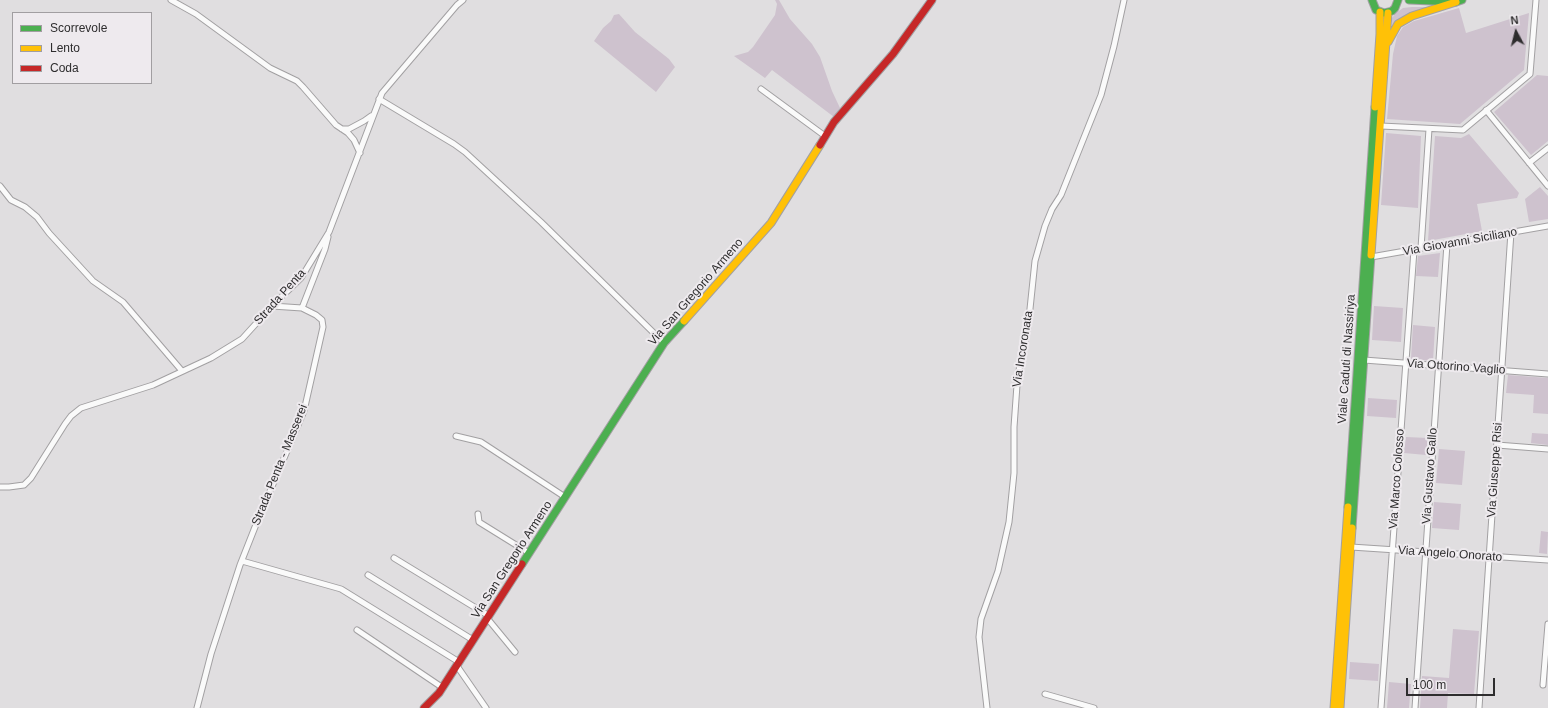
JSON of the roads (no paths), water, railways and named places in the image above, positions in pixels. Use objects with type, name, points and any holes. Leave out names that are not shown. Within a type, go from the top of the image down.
[{"type":"main road","name":"Via San Gregorio Armeno","points":[[424,708],[443,688],[664,343],[771,223],[825,136],[844,110],[893,54],[932,0]]},
{"type":"main road","points":[[1372,0],[1374,7],[1380,12],[1388,13],[1410,0],[1459,1]]},
{"type":"main road","points":[[1395,8],[1398,0]]},
{"type":"main road","points":[[1386,48],[1391,34],[1398,24],[1412,16],[1459,1]]},
{"type":"main road","name":"Viale Caduti di Nassiriya","points":[[1334,708],[1380,34],[1380,12]]},
{"type":"main road","name":"Viale Caduti di Nassiriya","points":[[1340,708],[1388,13]]},
{"type":"street","points":[[171,0],[196,14],[270,68],[296,81],[304,87],[336,125],[354,140],[360,153]]},
{"type":"street","name":"Strada Penta","points":[[0,487],[24,485],[31,478],[65,424],[71,416],[81,408],[153,385],[182,370],[211,358],[242,339],[272,306],[301,278],[329,232],[360,153],[378,98],[457,5],[463,0]]},
{"type":"street","name":"Via Incoronata","points":[[987,708],[979,638],[981,619],[998,571],[1009,522],[1014,473],[1014,427],[1017,385],[1028,328],[1035,261],[1045,226],[1052,209],[1061,195],[1101,95],[1124,0]]},
{"type":"street","points":[[1381,126],[1461,131],[1530,74],[1537,2]]},
{"type":"street","points":[[761,89],[825,136]]},
{"type":"street","points":[[378,98],[465,152],[541,222],[664,343]]},
{"type":"street","points":[[1486,110],[1548,186]]},
{"type":"street","points":[[342,129],[349,129],[372,115]]},
{"type":"street","points":[[1421,248],[1429,129]]},
{"type":"street","points":[[1529,163],[1548,148]]},
{"type":"street","points":[[0,186],[11,200],[37,217],[49,233],[93,281],[123,302],[182,370]]},
{"type":"street","name":"Via Giovanni Siciliano","points":[[1371,257],[1548,226]]},
{"type":"street","points":[[272,306],[302,308],[325,249],[329,232]]},
{"type":"street","name":"Via Giuseppe Risi","points":[[1479,708],[1498,445],[1511,232]]},
{"type":"street","name":"Via Gustavo Gallo","points":[[1415,708],[1447,244]]},
{"type":"street","name":"Via Marco Colosso","points":[[1381,708],[1414,250]]},
{"type":"street","name":"Strada Penta - Masserei","points":[[197,708],[211,654],[242,561],[304,411],[323,327],[322,320],[316,315],[302,308]]},
{"type":"street","name":"Via Ottorino Vaglio","points":[[1364,360],[1548,374]]},
{"type":"street","points":[[456,436],[481,442],[565,497]]},
{"type":"street","points":[[1498,445],[1548,449]]},
{"type":"street","points":[[478,514],[479,522],[529,553]]},
{"type":"street","name":"Via Angelo Onorato","points":[[1351,547],[1548,560]]},
{"type":"street","points":[[394,558],[488,617],[515,652]]},
{"type":"street","points":[[242,561],[342,589],[458,664],[486,708]]},
{"type":"street","points":[[368,575],[473,640]]},
{"type":"street","points":[[1543,685],[1548,624]]},
{"type":"street","points":[[357,630],[443,688]]},
{"type":"street","points":[[1045,694],[1094,708]]}]
